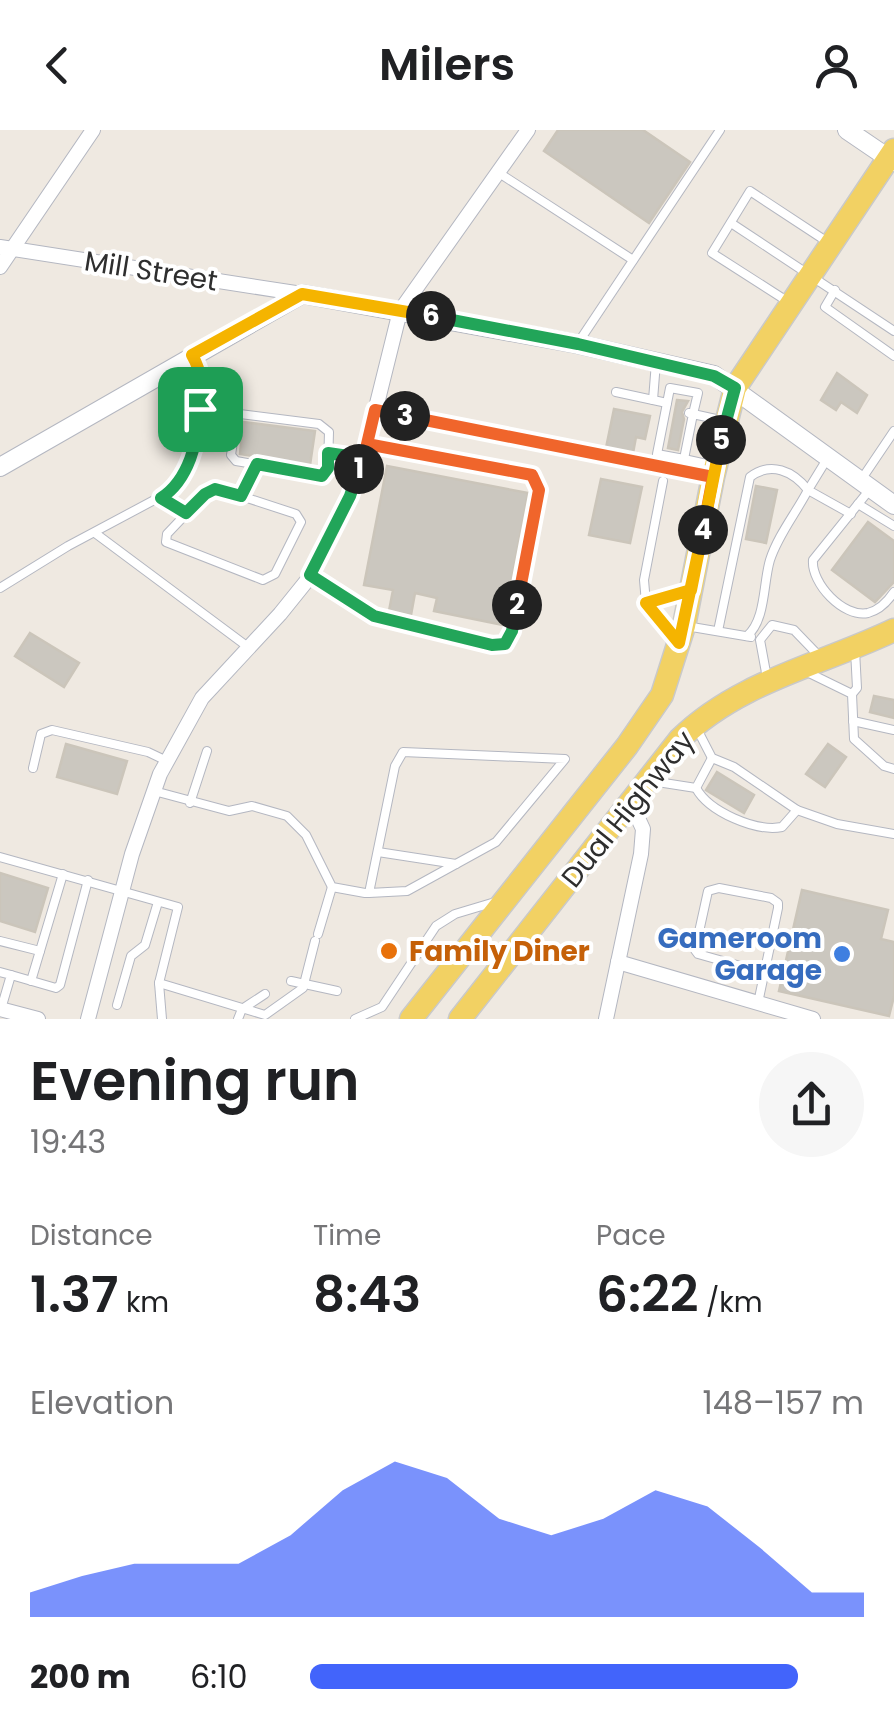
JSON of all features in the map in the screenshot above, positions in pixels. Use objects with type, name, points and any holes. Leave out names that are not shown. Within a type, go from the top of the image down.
[{"type":"main road","name":"Dual Highway","points":[[396,1008],[461,955],[662,695],[682,634],[714,471],[735,388],[892,157]]},
{"type":"main road","name":"Dual Highway","points":[[460,1019],[695,725],[722,704],[768,682],[894,630]]},
{"type":"street","points":[[0,266],[6,248],[92,130]]},
{"type":"street","points":[[847,130],[892,157]]},
{"type":"street","points":[[88,1019],[122,891],[167,761],[202,698],[280,614],[310,575],[350,496],[400,311],[499,173],[524,131]]},
{"type":"street","name":"Mill Street","points":[[6,248],[302,294]]},
{"type":"street","points":[[0,468],[302,294],[578,344],[714,376],[894,505]]},
{"type":"street","points":[[606,1019],[642,842],[643,829],[631,803]]},
{"type":"street","points":[[618,962],[813,1019]]},
{"type":"street","points":[[0,1009],[38,1019]]},
{"type":"lane","points":[[578,344],[720,130]]},
{"type":"lane","points":[[499,173],[633,260]]},
{"type":"lane","points":[[790,303],[712,253],[750,191],[830,244]]},
{"type":"lane","points":[[731,223],[894,331]]},
{"type":"lane","points":[[835,290],[825,307],[894,356]]},
{"type":"lane","points":[[0,588],[174,490],[199,429],[202,381],[192,355]]},
{"type":"lane","points":[[653,400],[656,362]]},
{"type":"lane","points":[[684,459],[698,393],[670,388],[667,426],[657,454],[714,471]]},
{"type":"lane","points":[[616,392],[669,407]]},
{"type":"lane","points":[[200,409],[319,424],[329,432],[328,468],[322,476],[236,461],[232,455],[237,414]]},
{"type":"lane","points":[[375,410],[714,471]]},
{"type":"lane","points":[[691,414],[725,421]]},
{"type":"lane","points":[[894,430],[852,514],[813,560],[820,588],[857,612],[870,613],[894,592]]},
{"type":"lane","points":[[310,575],[374,616],[492,645],[505,644],[512,631],[539,490],[532,475],[365,451],[328,453]]},
{"type":"lane","points":[[746,636],[753,631],[758,618],[770,561],[828,456]]},
{"type":"lane","points":[[241,496],[257,464]]},
{"type":"lane","points":[[718,631],[750,477],[767,468],[792,473],[808,490],[852,514]]},
{"type":"lane","points":[[663,482],[644,580],[646,603],[682,634],[718,631],[760,640]]},
{"type":"lane","points":[[215,489],[241,496],[296,514],[301,522],[276,574],[263,580],[166,542],[167,534],[205,494],[215,489]]},
{"type":"lane","points":[[161,498],[186,513]]},
{"type":"lane","points":[[858,504],[894,526]]},
{"type":"lane","points":[[94,533],[248,647]]},
{"type":"lane","points":[[646,603],[691,590]]},
{"type":"lane","points":[[768,682],[760,640],[772,624],[800,635],[823,660]]},
{"type":"lane","points":[[854,647],[854,739],[884,766],[894,769]]},
{"type":"lane","points":[[800,669],[852,694]]},
{"type":"lane","points":[[854,722],[894,730]]},
{"type":"lane","points":[[695,725],[712,758],[798,810],[838,824],[894,834]]},
{"type":"lane","points":[[33,768],[41,734],[52,730],[148,752],[167,761]]},
{"type":"lane","points":[[190,803],[207,751]]},
{"type":"lane","points":[[332,887],[369,893],[407,890],[456,864],[496,842],[565,759],[404,752],[394,766],[369,893]]},
{"type":"lane","points":[[696,788],[712,758]]},
{"type":"lane","points":[[648,781],[696,788],[709,803],[764,828],[782,827],[798,810]]},
{"type":"lane","points":[[154,791],[229,811],[252,806],[287,816],[306,834],[332,887],[303,988],[264,1015],[240,1014],[159,983]]},
{"type":"lane","points":[[378,852],[456,864]]},
{"type":"lane","points":[[0,857],[178,907],[159,983],[162,1019]]},
{"type":"lane","points":[[31,981],[63,874]]},
{"type":"lane","points":[[0,972],[56,988],[60,985],[88,880]]},
{"type":"lane","points":[[758,1003],[764,973],[778,903],[772,898],[720,888],[708,890],[695,950],[764,973]]},
{"type":"lane","points":[[355,1019],[396,1008],[436,926],[456,914],[506,898]]},
{"type":"lane","points":[[117,1005],[131,956],[146,945],[158,902]]},
{"type":"lane","points":[[0,941],[40,951]]},
{"type":"lane","points":[[108,949],[131,956]]},
{"type":"lane","points":[[0,1009],[11,975]]},
{"type":"lane","points":[[291,982],[337,991]]},
{"type":"lane","points":[[240,1014],[265,994]]},
{"type":"lane","points":[[374,1001],[396,1008]]},
{"type":"building","points":[[558,130],[643,130],[690,162],[649,223],[544,151]]},
{"type":"building","points":[[837,373],[867,395],[857,413],[841,402],[836,410],[821,400]]},
{"type":"building","points":[[677,400],[688,401],[682,412],[678,450],[668,448]]},
{"type":"building","points":[[614,409],[650,416],[645,439],[636,437],[633,453],[606,448]]},
{"type":"building","points":[[243,422],[315,431],[310,465],[240,454]]},
{"type":"building","points":[[387,466],[528,493],[503,625],[434,611],[437,598],[415,593],[411,615],[389,611],[393,590],[364,585]]},
{"type":"building","points":[[601,479],[642,487],[630,543],[589,535]]},
{"type":"building","points":[[756,486],[777,490],[766,543],[746,539]]},
{"type":"building","points":[[868,522],[894,541],[894,582],[875,602],[832,570]]},
{"type":"building","points":[[30,633],[79,663],[64,687],[15,656]]},
{"type":"building","points":[[874,696],[894,700],[894,718],[870,712]]},
{"type":"building","points":[[66,744],[127,761],[117,794],[57,777]]},
{"type":"building","points":[[828,744],[846,757],[825,787],[806,774]]},
{"type":"building","points":[[717,772],[754,795],[744,813],[706,790]]},
{"type":"building","points":[[0,873],[48,888],[35,932],[0,921]]},
{"type":"building","points":[[802,890],[888,910],[881,939],[894,942],[894,996],[889,1016],[779,991]]},
{"type":"place","name":"Family Diner","points":[[389,951]]},
{"type":"place","name":"Gameroom Garage","points":[[842,954]]},
{"type":"route","points":[[200,409],[199,429],[186,468],[174,490],[161,498],[186,513],[215,489],[241,496],[257,464],[322,476],[328,468],[328,453],[362,458],[350,496],[310,575],[374,616],[492,645],[505,644],[512,631],[539,490],[532,475],[367,444],[375,410],[713,477],[684,626],[679,643],[646,603],[691,590],[713,477],[725,421],[735,388],[714,376],[578,344],[302,294],[192,355],[202,381],[200,409]]}]
